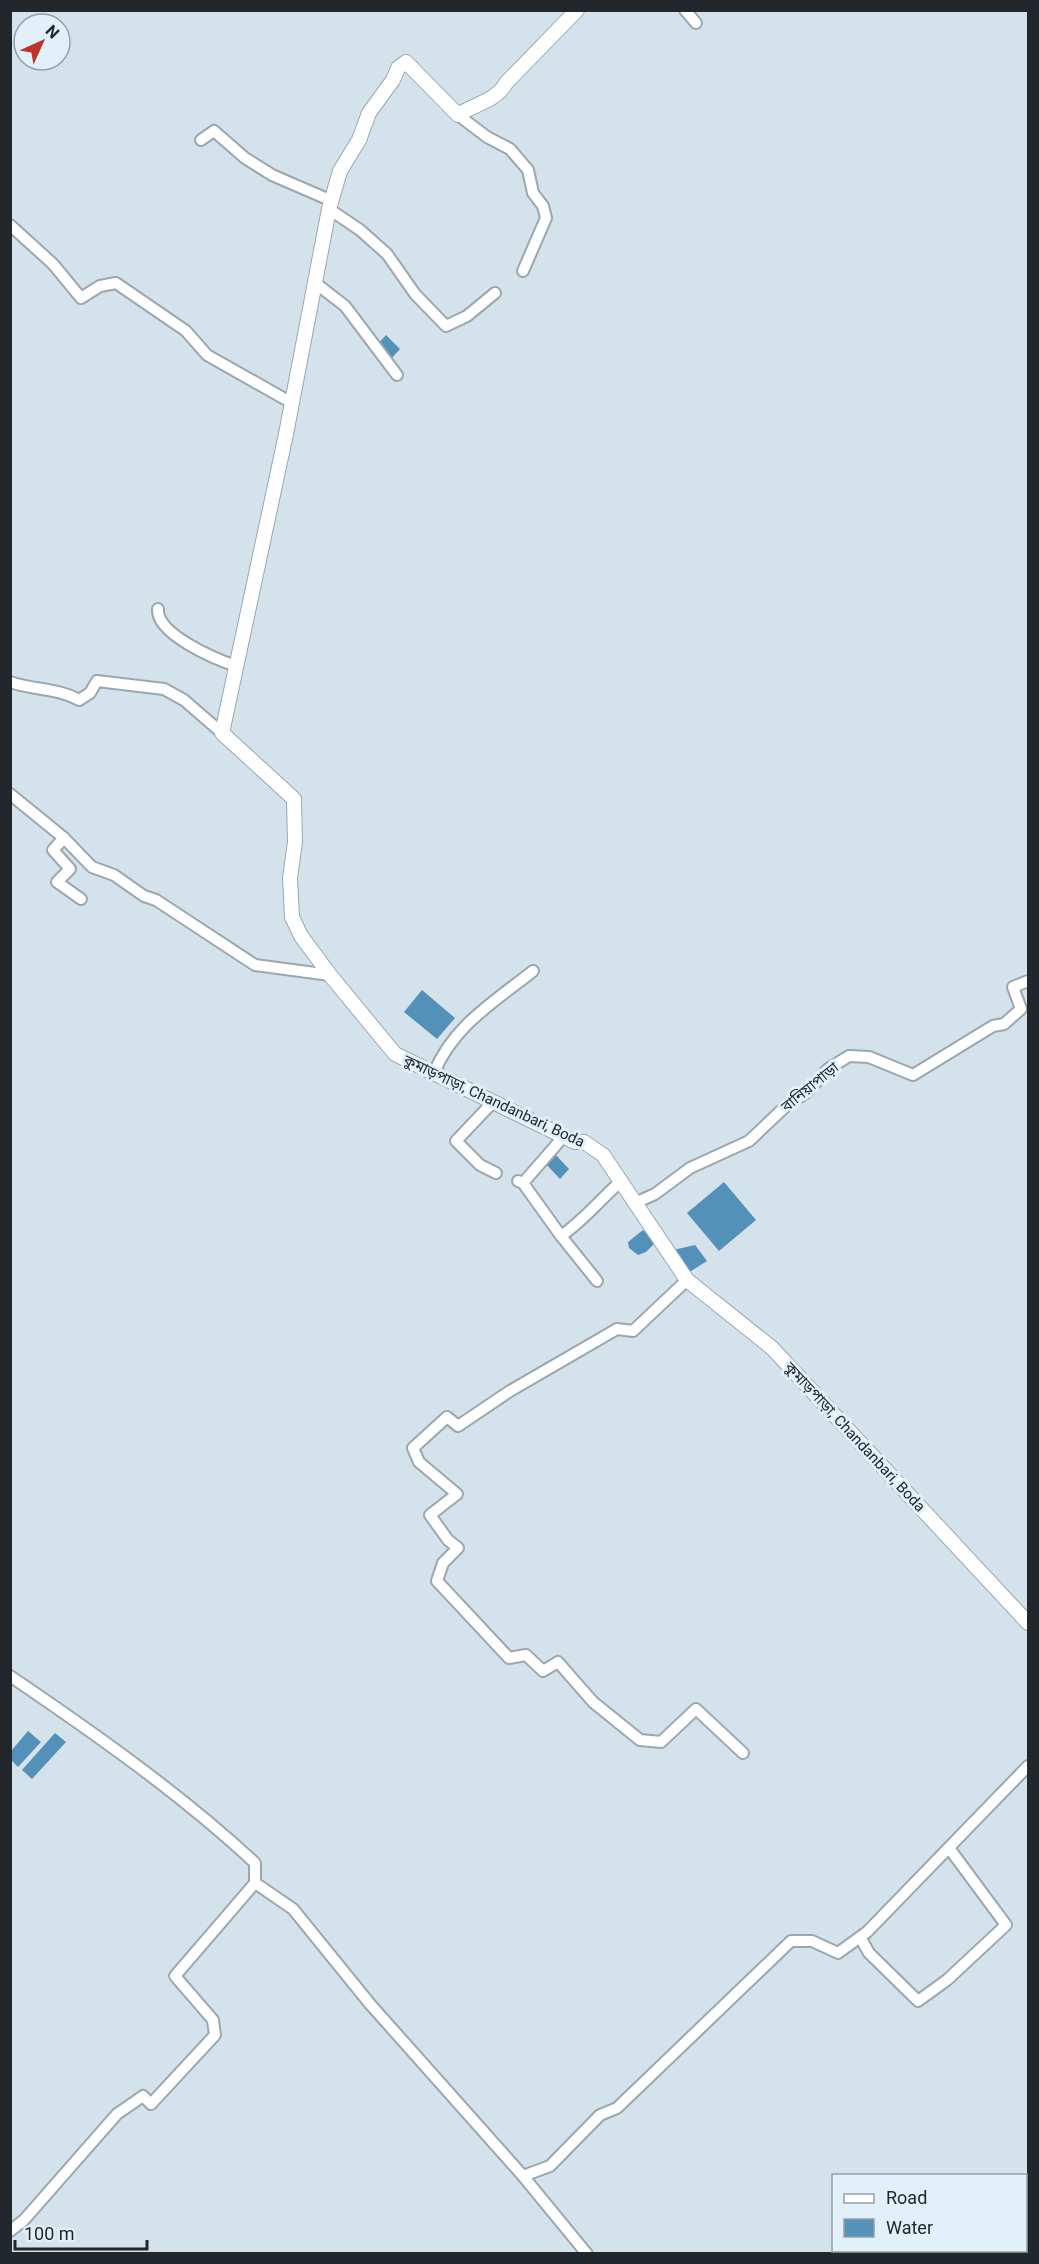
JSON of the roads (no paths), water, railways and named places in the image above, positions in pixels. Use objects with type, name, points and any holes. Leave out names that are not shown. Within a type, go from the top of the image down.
[{"type":"street","points":[[458,115],[502,91],[506,83],[577,10]]},
{"type":"street","points":[[685,10],[696,23]]},
{"type":"street","points":[[10,682],[27,688],[55,691],[79,700],[90,693],[97,681],[164,689],[184,700],[222,733],[292,403],[330,205],[340,171],[359,140],[369,112],[393,80],[398,68],[406,62],[458,115],[487,137],[510,149],[528,170],[533,193],[543,206],[546,218],[523,271]]},
{"type":"street","points":[[201,140],[214,131],[245,158],[272,175],[330,205],[387,254],[415,294],[447,326],[467,316],[495,293]]},
{"type":"street","points":[[10,225],[53,264],[81,298],[100,286],[116,284],[186,331],[207,355],[292,403]]},
{"type":"street","points":[[314,282],[345,306],[397,375]]},
{"type":"street","points":[[158,609],[158,616],[165,628],[215,659],[236,666]]},
{"type":"street","name":"কুমাড়পাড়া, Chandanbari, Boda","points":[[222,733],[294,799],[295,837],[290,878],[292,917],[301,936],[330,975],[395,1054],[564,1136],[584,1142],[603,1155],[687,1280],[772,1348],[1029,1623]]},
{"type":"street","points":[[10,794],[64,838],[92,867],[114,875],[144,896],[156,900],[255,965],[330,975]]},
{"type":"street","points":[[64,838],[52,850],[70,869],[57,882],[81,900]]},
{"type":"street","points":[[434,1073],[446,1047],[469,1020],[533,972]]},
{"type":"street","name":"বানিয়াপাড়া","points":[[635,1203],[655,1194],[690,1168],[749,1141],[786,1106],[806,1093],[828,1069],[849,1056],[869,1057],[913,1075],[993,1026],[1004,1024],[1021,1009],[1013,987],[1029,981]]},
{"type":"street","points":[[493,1102],[456,1141],[480,1165],[496,1173]]},
{"type":"street","points":[[564,1136],[520,1182],[597,1281]]},
{"type":"street","points":[[561,1236],[579,1224],[591,1207],[620,1182]]},
{"type":"street","points":[[687,1280],[633,1331],[617,1329],[510,1391],[458,1426],[447,1417],[413,1448],[419,1461],[457,1494],[430,1515],[448,1540],[458,1548],[442,1563],[437,1581],[508,1658],[526,1655],[543,1671],[558,1662],[593,1702],[640,1740],[661,1742],[696,1709],[743,1753]]},
{"type":"street","points":[[10,1676],[58,1708],[225,1835],[255,1863],[255,1884],[174,1976],[213,2020],[215,2035],[152,2104],[143,2096],[117,2114],[24,2220],[10,2231]]},
{"type":"street","points":[[523,2175],[550,2166],[600,2115],[617,2108],[791,1941],[812,1941],[838,1953],[860,1937],[1029,1766]]},
{"type":"street","points":[[860,1937],[869,1953],[918,2001],[947,1980],[1006,1925],[949,1848]]},
{"type":"street","points":[[255,1884],[293,1909],[370,2004],[523,2175],[587,2253]]},
{"type":"water","points":[[386,335],[400,349],[391,359],[377,345]]},
{"type":"water","points":[[422,990],[455,1018],[437,1039],[404,1012]]},
{"type":"water","points":[[553,1152],[569,1169],[560,1179],[543,1161]]},
{"type":"water","points":[[724,1182],[756,1220],[719,1251],[687,1213]]},
{"type":"water","points":[[643,1230],[655,1243],[646,1252],[638,1255],[629,1248],[628,1242]]},
{"type":"water","points":[[695,1245],[707,1261],[688,1273],[673,1250]]},
{"type":"water","points":[[28,1731],[41,1742],[18,1767],[11,1760],[11,1751]]},
{"type":"water","points":[[55,1733],[66,1742],[32,1779],[22,1770]]}]
